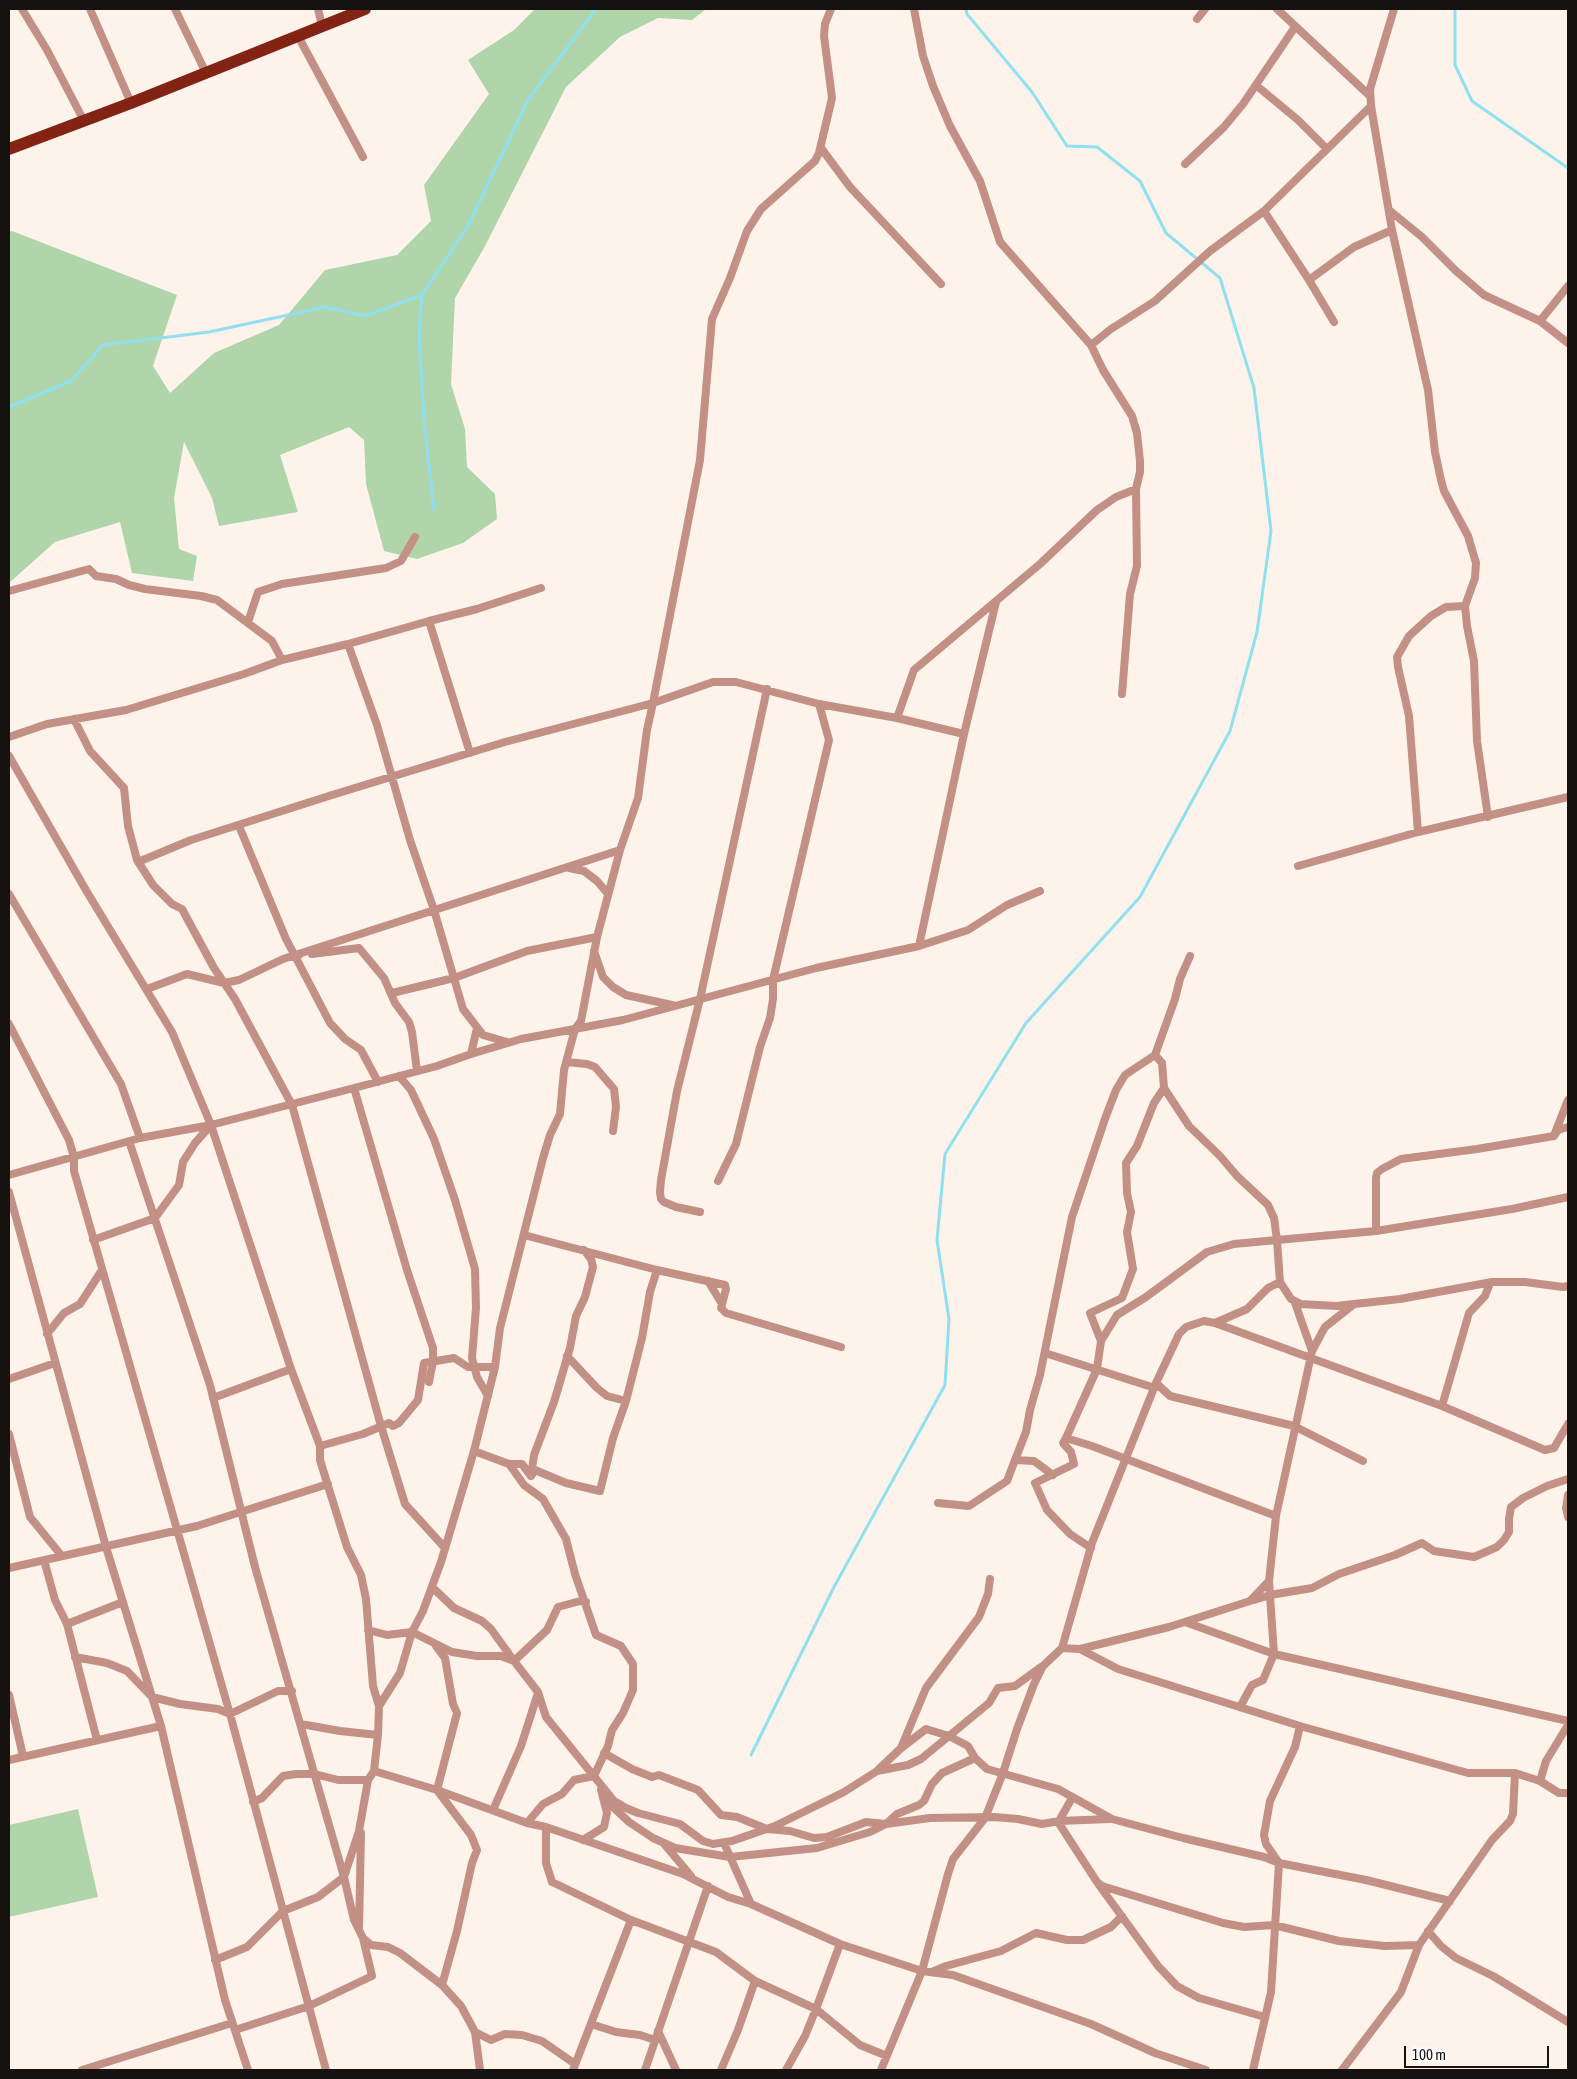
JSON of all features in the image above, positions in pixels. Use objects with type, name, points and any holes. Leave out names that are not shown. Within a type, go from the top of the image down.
[{"type":"highway","points":[[9,149],[131,103],[365,9]]},
{"type":"street","points":[[22,9],[48,50],[84,121]]},
{"type":"street","points":[[90,9],[131,103]]},
{"type":"street","points":[[175,9],[206,73]]},
{"type":"street","points":[[318,9],[322,26]]},
{"type":"street","points":[[379,1706],[403,1666],[412,1632],[424,1611],[446,1548],[474,1451],[495,1367],[500,1328],[543,1158],[550,1135],[560,1114],[566,1062],[575,1029],[581,1021],[596,937],[620,850],[638,798],[644,746],[654,703],[700,460],[712,319],[730,278],[747,231],[761,209],[815,161],[821,148],[832,98],[824,36],[825,24],[831,9]]},
{"type":"street","points":[[914,9],[923,56],[933,86],[950,126],[980,181],[1000,242],[1091,345],[1103,370],[1132,416],[1137,433],[1140,460],[1140,472],[1136,488],[1137,566],[1130,594],[1122,694]]},
{"type":"street","points":[[1197,19],[1205,9]]},
{"type":"street","points":[[1278,9],[1370,96]]},
{"type":"street","points":[[1394,9],[1376,62],[1370,96],[1371,106],[1392,230],[1428,390],[1435,452],[1441,480],[1444,491],[1468,536],[1476,563],[1475,578],[1465,606],[1474,662],[1478,750],[1488,817]]},
{"type":"street","points":[[1185,164],[1224,127],[1257,86],[1295,26]]},
{"type":"street","points":[[298,36],[363,157]]},
{"type":"street","points":[[1257,86],[1298,120],[1326,148]]},
{"type":"street","points":[[1091,345],[1111,329],[1155,301],[1210,251],[1239,232],[1264,211],[1326,148],[1371,106]]},
{"type":"street","points":[[821,148],[850,187],[941,284]]},
{"type":"street","points":[[1389,210],[1422,237],[1455,270],[1484,295],[1540,321],[1568,343]]},
{"type":"street","points":[[1264,211],[1334,322]]},
{"type":"street","points":[[1309,280],[1354,247],[1392,230]]},
{"type":"street","points":[[1540,321],[1568,286]]},
{"type":"street","points":[[897,718],[914,670],[1040,564],[1097,510],[1116,497],[1136,488]]},
{"type":"street","points":[[248,622],[258,592],[282,584],[386,568],[401,562],[415,537]]},
{"type":"street","points":[[9,591],[89,569],[96,576],[116,579],[145,589],[201,596],[217,600],[272,641],[282,660]]},
{"type":"street","points":[[9,737],[47,724],[126,710],[244,674],[282,660],[477,609],[540,588]]},
{"type":"street","points":[[919,946],[964,734],[996,602]]},
{"type":"street","points":[[1418,832],[1409,716],[1397,658],[1409,636],[1431,616],[1446,607],[1465,606]]},
{"type":"street","points":[[428,621],[470,753]]},
{"type":"street","points":[[348,644],[377,725],[410,840],[434,910],[463,1009],[483,1035],[510,1042]]},
{"type":"street","points":[[138,862],[191,840],[391,777],[470,753],[654,703],[713,682],[736,682],[819,704],[897,718],[964,734]]},
{"type":"street","points":[[700,1212],[676,1207],[664,1202],[660,1192],[677,1092],[700,999],[767,689]]},
{"type":"street","points":[[718,1181],[736,1144],[760,1047],[770,1018],[773,980],[829,740],[819,704]]},
{"type":"street","points":[[74,719],[90,751],[124,788],[128,826],[138,862],[153,885],[172,904],[182,909],[197,939],[235,999],[292,1105],[381,1426],[405,1504],[446,1548]]},
{"type":"street","points":[[9,756],[87,892],[172,1032],[211,1125],[291,1369],[320,1446],[320,1460],[347,1547],[360,1574],[366,1599],[373,1686],[379,1706],[378,1735],[374,1771],[368,1780],[361,1820],[344,1878],[318,1898],[282,1911],[247,1947],[216,1960]]},
{"type":"street","points":[[1298,866],[1418,832],[1568,797]]},
{"type":"street","points":[[239,826],[286,939],[330,1023],[345,1039],[361,1050],[378,1082]]},
{"type":"street","points":[[147,989],[187,974],[224,983],[240,980],[283,959],[620,850]]},
{"type":"street","points":[[567,867],[584,871],[597,880],[608,894]]},
{"type":"street","points":[[9,1176],[140,1138],[211,1125],[417,1072],[510,1042],[623,1020],[773,980],[919,946],[968,930],[1008,905],[1040,891]]},
{"type":"street","points":[[9,894],[121,1084],[140,1138]]},
{"type":"street","points":[[392,993],[454,978],[527,951],[596,937]]},
{"type":"street","points":[[295,956],[359,948],[384,978],[395,1003],[409,1022],[417,1072]]},
{"type":"street","points":[[594,950],[603,977],[613,987],[626,995],[674,1006]]},
{"type":"street","points":[[938,1504],[969,1506],[1007,1481],[1026,1432],[1045,1353],[1072,1217],[1106,1116],[1124,1075],[1155,1055],[1176,999],[1180,979],[1190,956]]},
{"type":"street","points":[[9,1024],[69,1140],[74,1157],[74,1171],[93,1240],[230,1714],[326,2070]]},
{"type":"street","points":[[470,1054],[477,1028]]},
{"type":"street","points":[[1155,1055],[1162,1063],[1164,1088],[1190,1126],[1237,1176],[1268,1204],[1274,1218],[1278,1240],[1280,1282],[1295,1303],[1311,1354]]},
{"type":"street","points":[[566,1062],[587,1064],[595,1067],[614,1089],[616,1106],[614,1131]]},
{"type":"street","points":[[398,1076],[411,1090],[434,1139],[455,1200],[475,1269],[476,1308],[472,1352],[474,1367],[488,1396]]},
{"type":"street","points":[[354,1088],[407,1270],[433,1348],[433,1362],[429,1382]]},
{"type":"street","points":[[1101,1340],[1090,1314],[1122,1298],[1133,1269],[1128,1232],[1131,1212],[1126,1164],[1137,1146],[1154,1102],[1164,1088]]},
{"type":"street","points":[[1554,1136],[1568,1100]]},
{"type":"street","points":[[93,1240],[155,1218],[179,1186],[183,1162],[195,1143],[211,1125]]},
{"type":"street","points":[[1376,1232],[1378,1173],[1394,1162],[1401,1159],[1554,1136],[1558,1130],[1568,1128]]},
{"type":"street","points":[[82,2070],[309,2006],[372,1976],[361,1935],[354,1920],[292,1691],[255,1567],[214,1398],[129,1141]]},
{"type":"street","points":[[9,1192],[106,1547],[161,1726],[216,1960],[248,2070]]},
{"type":"street","points":[[1091,1548],[1070,1534],[1047,1510],[1035,1483],[1074,1464],[1071,1452],[1062,1442],[1066,1438],[1097,1369],[1101,1340],[1117,1315],[1153,1292],[1207,1252],[1234,1244],[1376,1232],[1512,1209],[1568,1197]]},
{"type":"street","points":[[524,1235],[657,1270],[725,1285],[726,1289],[721,1308],[726,1313],[841,1347]]},
{"type":"street","points":[[530,1476],[534,1455],[554,1402],[576,1316],[585,1297],[593,1267],[591,1259],[584,1250]]},
{"type":"street","points":[[47,1334],[64,1314],[80,1304],[92,1289],[102,1270]]},
{"type":"street","points":[[530,1476],[535,1470],[566,1482],[600,1491],[613,1438],[626,1401],[642,1338],[650,1292],[657,1270]]},
{"type":"street","points":[[708,1281],[722,1304]]},
{"type":"street","points":[[1215,1323],[1247,1309],[1268,1288],[1280,1282]]},
{"type":"street","points":[[1295,1303],[1336,1306],[1426,1296],[1452,1288],[1490,1283],[1525,1282],[1568,1286]]},
{"type":"street","points":[[1442,1406],[1469,1313],[1485,1296],[1490,1283]]},
{"type":"street","points":[[1240,1708],[1252,1684],[1263,1680],[1274,1654],[1269,1581],[1276,1516],[1311,1354],[1325,1328],[1355,1303]]},
{"type":"street","points":[[877,1771],[908,1765],[921,1759],[989,1702],[998,1688],[1015,1686],[1043,1666],[1062,1648],[1091,1548],[1156,1386],[1179,1334],[1186,1327],[1204,1321],[1215,1323],[1311,1354],[1442,1406],[1545,1450],[1554,1448],[1568,1424]]},
{"type":"street","points":[[1045,1353],[1156,1386],[1170,1396],[1294,1426],[1363,1461]]},
{"type":"street","points":[[567,1356],[607,1396],[626,1401]]},
{"type":"street","points":[[320,1446],[354,1437],[389,1423],[394,1426],[399,1423],[418,1400],[424,1363],[454,1358],[468,1367],[495,1367]]},
{"type":"street","points":[[9,1379],[55,1362]]},
{"type":"street","points":[[214,1398],[291,1369]]},
{"type":"street","points":[[9,1434],[30,1517],[61,1555]]},
{"type":"street","points":[[1066,1438],[1276,1516]]},
{"type":"street","points":[[474,1451],[510,1464],[522,1464],[530,1476]]},
{"type":"street","points":[[1015,1460],[1034,1461],[1053,1475]]},
{"type":"street","points":[[510,1464],[524,1485],[543,1499],[566,1539],[575,1574],[596,1635],[621,1646],[633,1664],[633,1690],[623,1713],[612,1730],[594,1776]]},
{"type":"street","points":[[1062,1648],[1080,1649],[1128,1639],[1270,1594],[1312,1588],[1339,1574],[1422,1543],[1434,1551],[1474,1557],[1497,1547],[1504,1540],[1509,1532],[1511,1507],[1523,1498],[1547,1486],[1568,1479]]},
{"type":"street","points":[[9,1568],[178,1530],[242,1513],[328,1484]]},
{"type":"street","points":[[1568,1496],[1566,1508],[1568,1517]]},
{"type":"street","points":[[44,1560],[55,1600],[67,1624],[97,1740]]},
{"type":"street","points":[[900,1749],[926,1688],[979,1617],[988,1594],[990,1579]]},
{"type":"street","points":[[1254,1600],[1269,1581]]},
{"type":"street","points":[[432,1587],[454,1608],[482,1621],[491,1629],[538,1692],[546,1717],[594,1776],[612,1806],[652,1838],[675,1848],[730,1857],[817,1848],[870,1832],[886,1824],[897,1814],[919,1806],[924,1801],[932,1784],[942,1773],[975,1758]]},
{"type":"street","points":[[514,1661],[547,1630],[558,1607],[580,1601],[586,1602]]},
{"type":"street","points":[[67,1624],[123,1602]]},
{"type":"street","points":[[1185,1622],[1274,1654],[1568,1721]]},
{"type":"street","points":[[368,1630],[387,1635],[412,1632],[452,1652],[477,1656],[501,1656],[514,1661]]},
{"type":"street","points":[[435,1644],[445,1658],[457,1713],[437,1790]]},
{"type":"street","points":[[1080,1649],[1118,1669],[1300,1726],[1468,1773],[1515,1773],[1540,1781],[1558,1793],[1568,1793]]},
{"type":"street","points":[[75,1657],[106,1663],[127,1671],[152,1697],[230,1714],[278,1691],[292,1691]]},
{"type":"street","points":[[881,2070],[922,1971],[953,1859],[985,1818],[1004,1773],[1017,1729],[1043,1666]]},
{"type":"street","points":[[493,1810],[521,1746],[538,1692]]},
{"type":"street","points":[[9,1695],[23,1756]]},
{"type":"street","points":[[301,1724],[378,1735]]},
{"type":"street","points":[[9,1760],[161,1726]]},
{"type":"street","points":[[1253,2070],[1271,1992],[1278,1863],[1266,1844],[1264,1834],[1270,1802],[1295,1748],[1300,1726]]},
{"type":"street","points":[[1540,1781],[1546,1761],[1568,1726]]},
{"type":"street","points":[[600,1785],[614,1801],[626,1808],[680,1824],[703,1841],[713,1844],[724,1843],[767,1829],[844,1792],[877,1771],[900,1749],[926,1730],[949,1736],[968,1746],[975,1758],[987,1769],[1058,1789],[1112,1819],[1264,1857],[1278,1863],[1366,1880],[1450,1901]]},
{"type":"street","points":[[604,1753],[632,1769],[652,1777],[660,1775],[698,1790],[721,1815],[737,1817],[767,1829],[790,1831],[814,1838],[827,1837],[866,1822],[886,1824],[937,1818],[985,1818],[1018,1819],[1042,1824],[1059,1821],[1112,1819]]},
{"type":"street","points":[[374,1771],[437,1790],[527,1823],[546,1827],[694,1879],[728,1897],[751,1904],[840,1944],[922,1971],[953,1975],[1091,2024],[1155,2053],[1206,2070]]},
{"type":"street","points":[[1342,2070],[1401,1992],[1419,1945],[1492,1840],[1510,1821],[1513,1814],[1515,1773]]},
{"type":"street","points":[[253,1802],[262,1798],[283,1776],[315,1774],[338,1780],[368,1780]]},
{"type":"street","points":[[527,1823],[543,1804],[562,1794],[574,1780],[594,1776]]},
{"type":"street","points":[[583,1840],[604,1827],[607,1813],[600,1785]]},
{"type":"street","points":[[437,1790],[471,1835],[477,1850],[472,1863],[458,1931],[442,1984]]},
{"type":"street","points":[[1072,1798],[1059,1821],[1062,1831],[1158,1966],[1177,1986],[1199,1998],[1265,2016]]},
{"type":"street","points":[[361,1820],[361,1935],[371,1945],[388,1947],[400,1953],[442,1984],[461,2006],[474,2032],[480,2070]]},
{"type":"street","points":[[546,1827],[546,1863],[552,1882],[631,1920],[716,1952],[755,1980],[816,2010],[832,2024],[853,2038],[860,2046],[887,2056]]},
{"type":"street","points":[[663,1843],[694,1879]]},
{"type":"street","points":[[724,1843],[751,1904]]},
{"type":"street","points":[[1099,1884],[1223,1923],[1244,1927],[1274,1925],[1339,1941],[1384,1946],[1419,1945]]},
{"type":"street","points":[[645,2070],[708,1886]]},
{"type":"street","points":[[931,1972],[1001,1951],[1036,1933],[1067,1940],[1083,1940],[1111,1927],[1122,1916]]},
{"type":"street","points":[[474,2032],[491,2040],[506,2034],[542,2041],[574,2067],[631,1920]]},
{"type":"street","points":[[1428,1932],[1456,1958],[1493,1976],[1568,2022]]},
{"type":"street","points":[[786,2070],[805,2036],[840,1944]]},
{"type":"street","points":[[721,2070],[738,2030],[755,1980]]},
{"type":"street","points":[[591,2024],[616,2032],[640,2035],[655,2040]]},
{"type":"street","points":[[658,2031],[676,2070]]},
{"type":"green space","points":[[535,9],[706,9],[692,20],[658,18],[620,37],[566,87],[484,248],[455,298],[451,384],[465,429],[467,467],[495,494],[497,519],[463,543],[417,559],[384,551],[366,484],[364,440],[349,427],[280,455],[298,512],[219,526],[212,498],[184,442],[174,498],[179,549],[197,556],[193,581],[132,573],[120,522],[55,542],[9,583],[9,232],[12,231],[177,295],[153,366],[170,393],[214,353],[279,325],[325,270],[397,255],[431,221],[424,185],[489,94],[468,60],[514,30]]},
{"type":"green space","points":[[78,1809],[98,1897],[9,1917],[9,1825]]},
{"type":"waterway","points":[[434,510],[424,420],[419,333],[422,295],[469,224],[528,100],[596,9]]},
{"type":"waterway","points":[[751,1755],[834,1587],[945,1385],[949,1319],[937,1240],[945,1154],[1026,1023],[1140,897],[1230,731],[1257,632],[1271,531],[1254,388],[1220,278],[1166,233],[1140,181],[1097,147],[1067,146],[1032,92],[967,14],[966,9]]},
{"type":"waterway","points":[[1455,9],[1455,65],[1472,101],[1568,168]]},
{"type":"waterway","points":[[9,407],[71,381],[103,345],[209,332],[325,307],[365,316],[422,295]]}]
